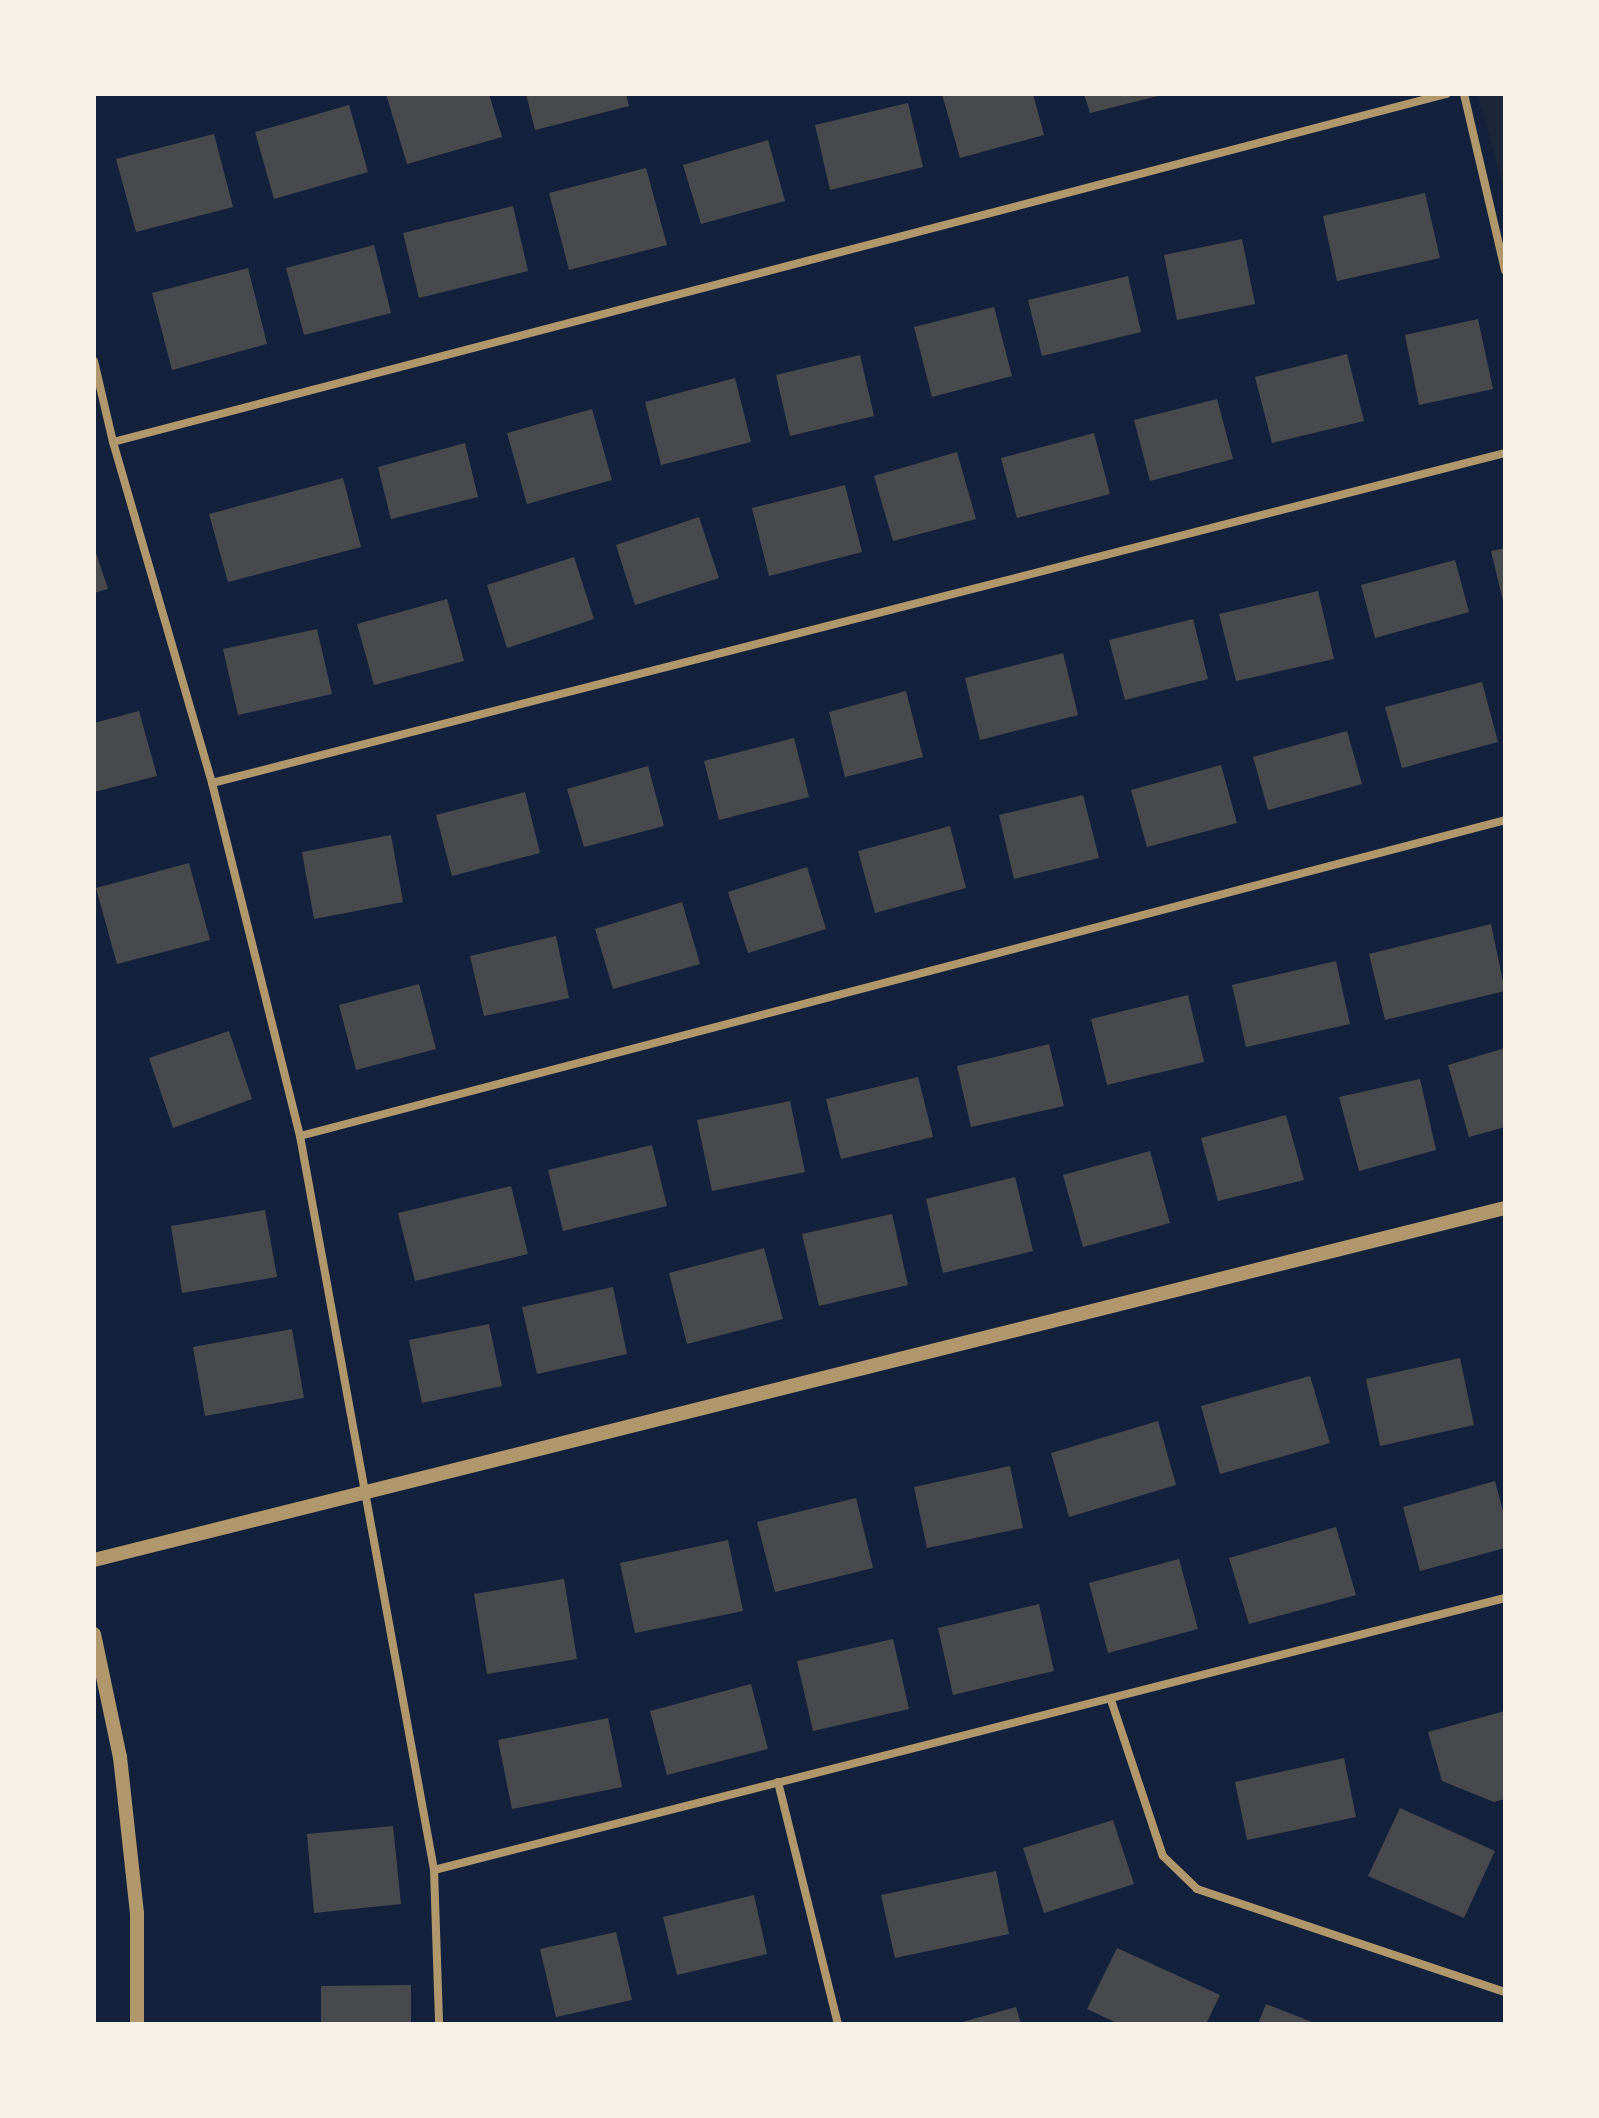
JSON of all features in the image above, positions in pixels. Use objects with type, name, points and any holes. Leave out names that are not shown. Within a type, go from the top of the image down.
[{"type":"street","points":[[113,442],[1446,94]]},
{"type":"street","points":[[1464,94],[1505,270]]},
{"type":"street","points":[[94,361],[113,442],[212,783],[300,1136],[434,1870],[439,2024]]},
{"type":"street","points":[[212,783],[1505,453]]},
{"type":"street","points":[[300,1136],[1505,820]]},
{"type":"street","points":[[94,1560],[1505,1208]]},
{"type":"street","points":[[434,1870],[1505,1598]]},
{"type":"street","points":[[94,1634],[120,1757],[137,1913],[137,2024]]},
{"type":"street","points":[[1111,1700],[1163,1856],[1197,1889],[1505,1992]]},
{"type":"street","points":[[778,1782],[838,2024]]},
{"type":"shaded area","points":[[1478,94],[1505,94],[1505,195]]},
{"type":"building","points":[[386,94],[489,94],[502,137],[407,164]]},
{"type":"building","points":[[526,94],[626,94],[629,106],[535,130]]},
{"type":"building","points":[[942,94],[1033,94],[1044,135],[960,158]]},
{"type":"building","points":[[1084,94],[1162,94],[1162,95],[1090,113]]},
{"type":"building","points":[[908,103],[923,167],[830,190],[815,125]]},
{"type":"building","points":[[349,105],[368,172],[274,199],[255,132]]},
{"type":"building","points":[[214,134],[233,207],[136,232],[116,159]]},
{"type":"building","points":[[768,140],[785,201],[701,224],[683,165]]},
{"type":"building","points":[[646,168],[667,245],[569,270],[549,193]]},
{"type":"building","points":[[1425,193],[1440,258],[1337,281],[1323,216]]},
{"type":"building","points":[[513,206],[528,271],[419,298],[403,233]]},
{"type":"building","points":[[1242,239],[1255,304],[1177,320],[1164,255]]},
{"type":"building","points":[[374,245],[391,313],[304,335],[286,268]]},
{"type":"building","points":[[248,268],[267,344],[172,370],[152,293]]},
{"type":"building","points":[[1128,276],[1141,332],[1042,356],[1028,300]]},
{"type":"building","points":[[994,307],[1012,376],[932,397],[914,327]]},
{"type":"building","points":[[1478,319],[1493,389],[1419,405],[1405,335]]},
{"type":"building","points":[[1347,354],[1364,421],[1272,443],[1255,377]]},
{"type":"building","points":[[860,355],[874,416],[790,436],[776,375]]},
{"type":"building","points":[[735,378],[751,442],[661,465],[645,402]]},
{"type":"building","points":[[1217,399],[1233,459],[1150,481],[1134,420]]},
{"type":"building","points":[[592,409],[612,480],[527,504],[507,433]]},
{"type":"building","points":[[1094,433],[1110,494],[1017,518],[1001,458]]},
{"type":"building","points":[[465,443],[478,497],[391,519],[378,467]]},
{"type":"building","points":[[957,452],[976,519],[893,541],[874,476]]},
{"type":"building","points":[[343,478],[361,547],[228,582],[209,514]]},
{"type":"building","points":[[845,485],[862,552],[769,576],[752,508]]},
{"type":"building","points":[[699,517],[719,578],[635,605],[616,545]]},
{"type":"building","points":[[94,547],[108,589],[94,593]]},
{"type":"building","points":[[1505,548],[1505,605],[1504,605],[1491,551]]},
{"type":"building","points":[[574,557],[594,619],[507,648],[487,585]]},
{"type":"building","points":[[1455,560],[1469,612],[1375,638],[1361,585]]},
{"type":"building","points":[[1318,591],[1334,659],[1236,681],[1219,614]]},
{"type":"building","points":[[447,599],[464,661],[374,685],[357,624]]},
{"type":"building","points":[[1193,619],[1208,679],[1125,700],[1109,640]]},
{"type":"building","points":[[317,629],[332,694],[238,715],[223,649]]},
{"type":"building","points":[[1063,653],[1078,715],[980,740],[965,678]]},
{"type":"building","points":[[1482,682],[1498,742],[1402,768],[1385,707]]},
{"type":"building","points":[[906,691],[923,757],[845,777],[829,712]]},
{"type":"building","points":[[139,711],[157,776],[94,792],[94,723]]},
{"type":"building","points":[[1347,731],[1362,784],[1268,810],[1253,757]]},
{"type":"building","points":[[794,738],[809,797],[719,820],[704,761]]},
{"type":"building","points":[[1221,765],[1237,823],[1147,847],[1131,790]]},
{"type":"building","points":[[648,766],[664,826],[584,847],[567,789]]},
{"type":"building","points":[[525,792],[540,853],[452,876],[436,815]]},
{"type":"building","points":[[1083,795],[1099,858],[1014,879],[999,815]]},
{"type":"building","points":[[950,826],[966,888],[875,913],[858,851]]},
{"type":"building","points":[[391,835],[403,902],[314,919],[302,852]]},
{"type":"building","points":[[189,863],[210,940],[117,964],[96,888]]},
{"type":"building","points":[[807,867],[826,929],[748,953],[728,892]]},
{"type":"building","points":[[682,902],[700,964],[613,989],[595,929]]},
{"type":"building","points":[[1491,924],[1505,991],[1385,1020],[1369,954]]},
{"type":"building","points":[[556,936],[569,998],[484,1016],[470,956]]},
{"type":"building","points":[[1336,961],[1350,1024],[1246,1047],[1232,985]]},
{"type":"building","points":[[419,984],[436,1049],[356,1070],[339,1005]]},
{"type":"building","points":[[1188,995],[1204,1062],[1107,1085],[1091,1019]]},
{"type":"building","points":[[229,1031],[252,1099],[173,1128],[149,1058]]},
{"type":"building","points":[[1049,1044],[1064,1106],[971,1127],[957,1066]]},
{"type":"building","points":[[1505,1048],[1505,1127],[1469,1137],[1448,1065]]},
{"type":"building","points":[[918,1077],[933,1137],[841,1159],[826,1099]]},
{"type":"building","points":[[1420,1079],[1436,1150],[1359,1171],[1339,1097]]},
{"type":"building","points":[[790,1101],[805,1172],[712,1191],[697,1120]]},
{"type":"building","points":[[1286,1115],[1304,1180],[1218,1201],[1201,1138]]},
{"type":"building","points":[[652,1145],[667,1206],[563,1231],[548,1170]]},
{"type":"building","points":[[1150,1151],[1170,1223],[1083,1247],[1063,1175]]},
{"type":"building","points":[[1015,1177],[1033,1251],[943,1273],[926,1199]]},
{"type":"building","points":[[511,1186],[528,1254],[415,1281],[398,1213]]},
{"type":"building","points":[[265,1210],[277,1277],[182,1293],[171,1226]]},
{"type":"building","points":[[892,1214],[908,1285],[819,1306],[802,1234]]},
{"type":"building","points":[[764,1248],[783,1319],[687,1344],[669,1273]]},
{"type":"building","points":[[613,1287],[627,1354],[537,1374],[522,1307]]},
{"type":"building","points":[[489,1324],[502,1386],[422,1403],[409,1340]]},
{"type":"building","points":[[292,1329],[304,1398],[205,1416],[193,1347]]},
{"type":"building","points":[[1460,1358],[1474,1425],[1380,1446],[1366,1379]]},
{"type":"building","points":[[1310,1376],[1330,1443],[1220,1474],[1201,1406]]},
{"type":"building","points":[[1158,1421],[1176,1485],[1069,1517],[1051,1453]]},
{"type":"building","points":[[1010,1466],[1023,1528],[927,1548],[914,1487]]},
{"type":"building","points":[[1495,1481],[1505,1519],[1505,1548],[1420,1571],[1403,1507]]},
{"type":"building","points":[[856,1498],[873,1568],[775,1592],[757,1522]]},
{"type":"building","points":[[1336,1527],[1356,1595],[1249,1624],[1229,1558]]},
{"type":"building","points":[[728,1540],[743,1611],[635,1633],[620,1563]]},
{"type":"building","points":[[1179,1559],[1198,1629],[1108,1653],[1089,1583]]},
{"type":"building","points":[[564,1579],[577,1659],[487,1674],[474,1594]]},
{"type":"building","points":[[1039,1604],[1054,1671],[953,1695],[938,1628]]},
{"type":"building","points":[[893,1639],[909,1709],[813,1731],[797,1661]]},
{"type":"building","points":[[751,1684],[768,1749],[667,1775],[650,1711]]},
{"type":"building","points":[[1505,1711],[1505,1799],[1494,1802],[1442,1781],[1428,1732]]},
{"type":"building","points":[[608,1718],[622,1787],[512,1809],[498,1740]]},
{"type":"building","points":[[1344,1758],[1356,1817],[1247,1840],[1235,1782]]},
{"type":"building","points":[[1400,1808],[1495,1851],[1464,1918],[1368,1876]]},
{"type":"building","points":[[1113,1820],[1134,1884],[1044,1913],[1023,1848]]},
{"type":"building","points":[[393,1826],[401,1904],[314,1913],[307,1834]]},
{"type":"building","points":[[996,1871],[1009,1934],[895,1958],[881,1895]]},
{"type":"building","points":[[754,1895],[767,1954],[677,1975],[663,1917]]},
{"type":"building","points":[[616,1932],[632,2000],[556,2017],[540,1949]]},
{"type":"building","points":[[1117,1948],[1220,1995],[1206,2024],[1119,2024],[1087,2009]]},
{"type":"building","points":[[411,1985],[411,2024],[321,2024],[321,1986]]},
{"type":"building","points":[[1266,2004],[1317,2024],[1258,2024]]},
{"type":"building","points":[[1016,2007],[1021,2024],[959,2024],[959,2023]]}]
